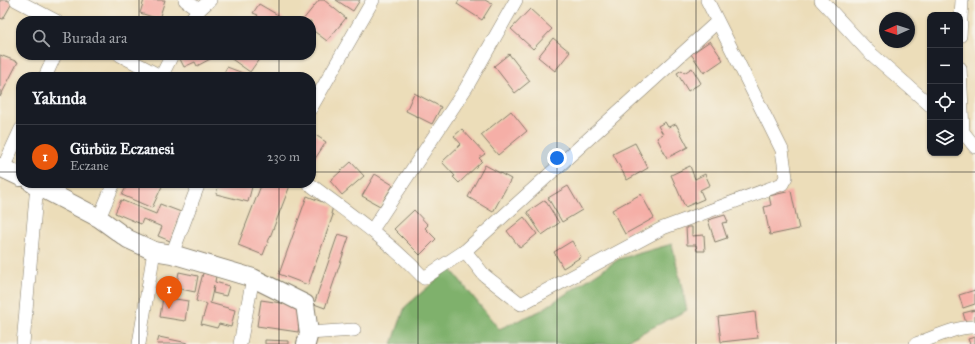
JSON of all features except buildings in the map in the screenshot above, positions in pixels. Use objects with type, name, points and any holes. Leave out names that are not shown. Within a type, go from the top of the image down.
[{"type":"street","points":[[16,0],[46,16]]},
{"type":"street","points":[[185,0],[199,10]]},
{"type":"street","points":[[194,16],[210,0]]},
{"type":"street","points":[[316,99],[373,0]]},
{"type":"street","points":[[372,230],[466,88],[516,0]]},
{"type":"street","points":[[465,251],[484,275],[521,304],[663,228],[782,184],[786,177],[782,150],[707,0]]},
{"type":"street","points":[[821,0],[868,51],[927,102]]},
{"type":"street","points":[[961,12],[962,0]]},
{"type":"street","points":[[315,188],[372,230],[404,257],[424,278],[465,251],[717,22]]},
{"type":"street","points":[[47,72],[53,60]]},
{"type":"street","points":[[129,60],[152,72]]},
{"type":"street","points":[[164,72],[170,60]]},
{"type":"street","points":[[961,84],[962,120]]},
{"type":"street","points":[[963,131],[975,146]]},
{"type":"street","points":[[16,139],[1,168],[16,176]]},
{"type":"street","points":[[23,344],[35,188]]},
{"type":"street","points":[[43,188],[99,218],[128,239],[163,253],[253,278],[305,304],[307,339],[354,330]]},
{"type":"street","points":[[99,218],[112,188]]},
{"type":"street","points":[[139,344],[163,253],[196,188]]},
{"type":"street","points":[[240,344],[253,278]]},
{"type":"street","points":[[916,344],[944,333],[969,326],[975,327]]},
{"type":"green space","points":[[672,244],[687,310],[620,344],[392,344],[405,307],[450,268],[499,329],[540,311],[619,259]]},
{"type":"place","name":"Gürbüz Eczanesi","points":[[169,309]]}]
